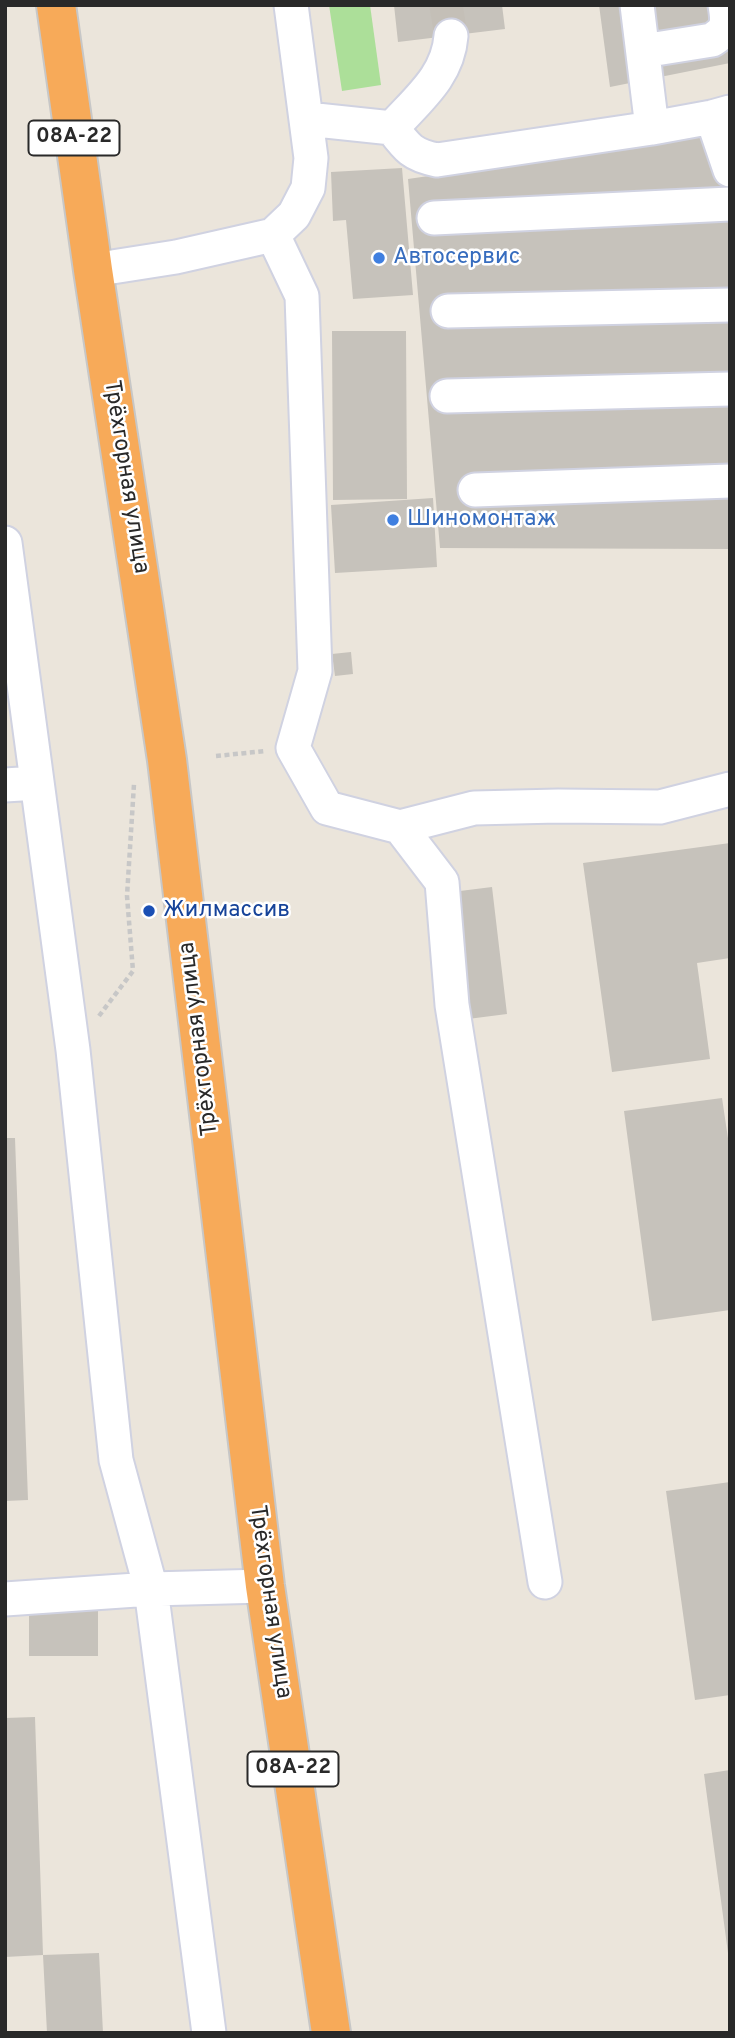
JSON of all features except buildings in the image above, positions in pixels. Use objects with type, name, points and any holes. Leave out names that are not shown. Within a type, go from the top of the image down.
[{"type":"highway","name":"Трёхгорная улица","points":[[56,5],[167,760],[265,1586],[331,2033]]},
{"type":"highway","points":[[321,1952],[323,2033]]},
{"type":"street","points":[[93,270],[176,257],[272,235],[294,215],[308,188],[311,158],[291,5]]},
{"type":"street","points":[[637,5],[652,128]]},
{"type":"street","points":[[643,51],[712,40],[725,28],[725,5]]},
{"type":"street","points":[[392,128],[439,75],[450,50],[451,36]]},
{"type":"street","points":[[307,120],[392,128],[408,150],[423,158],[437,160],[721,115],[730,170]]},
{"type":"street","points":[[434,218],[730,204]]},
{"type":"street","points":[[272,235],[302,296],[315,671],[293,748],[327,808],[400,827],[474,808],[660,807],[730,789]]},
{"type":"street","points":[[448,312],[730,305]]},
{"type":"street","points":[[447,396],[730,389]]},
{"type":"street","points":[[475,490],[730,481]]},
{"type":"street","points":[[5,543],[21,784],[73,1050],[116,1460],[151,1589],[209,2033]]},
{"type":"street","points":[[400,827],[442,882],[453,1005],[545,1582]]},
{"type":"street","points":[[5,1599],[151,1589],[265,1586]]},
{"type":"path","points":[[216,756],[293,748]]},
{"type":"path","points":[[73,1050],[133,971],[127,896],[134,776]]},
{"type":"green space","points":[[329,5],[370,5],[381,85],[342,91]]},
{"type":"tunnel","points":[[446,5],[451,36]]},
{"type":"place","name":"Автосервис","points":[[379,258]]},
{"type":"place","name":"Шиномонтаж","points":[[393,520]]},
{"type":"place","name":"Жилмассив","points":[[149,911]]}]
